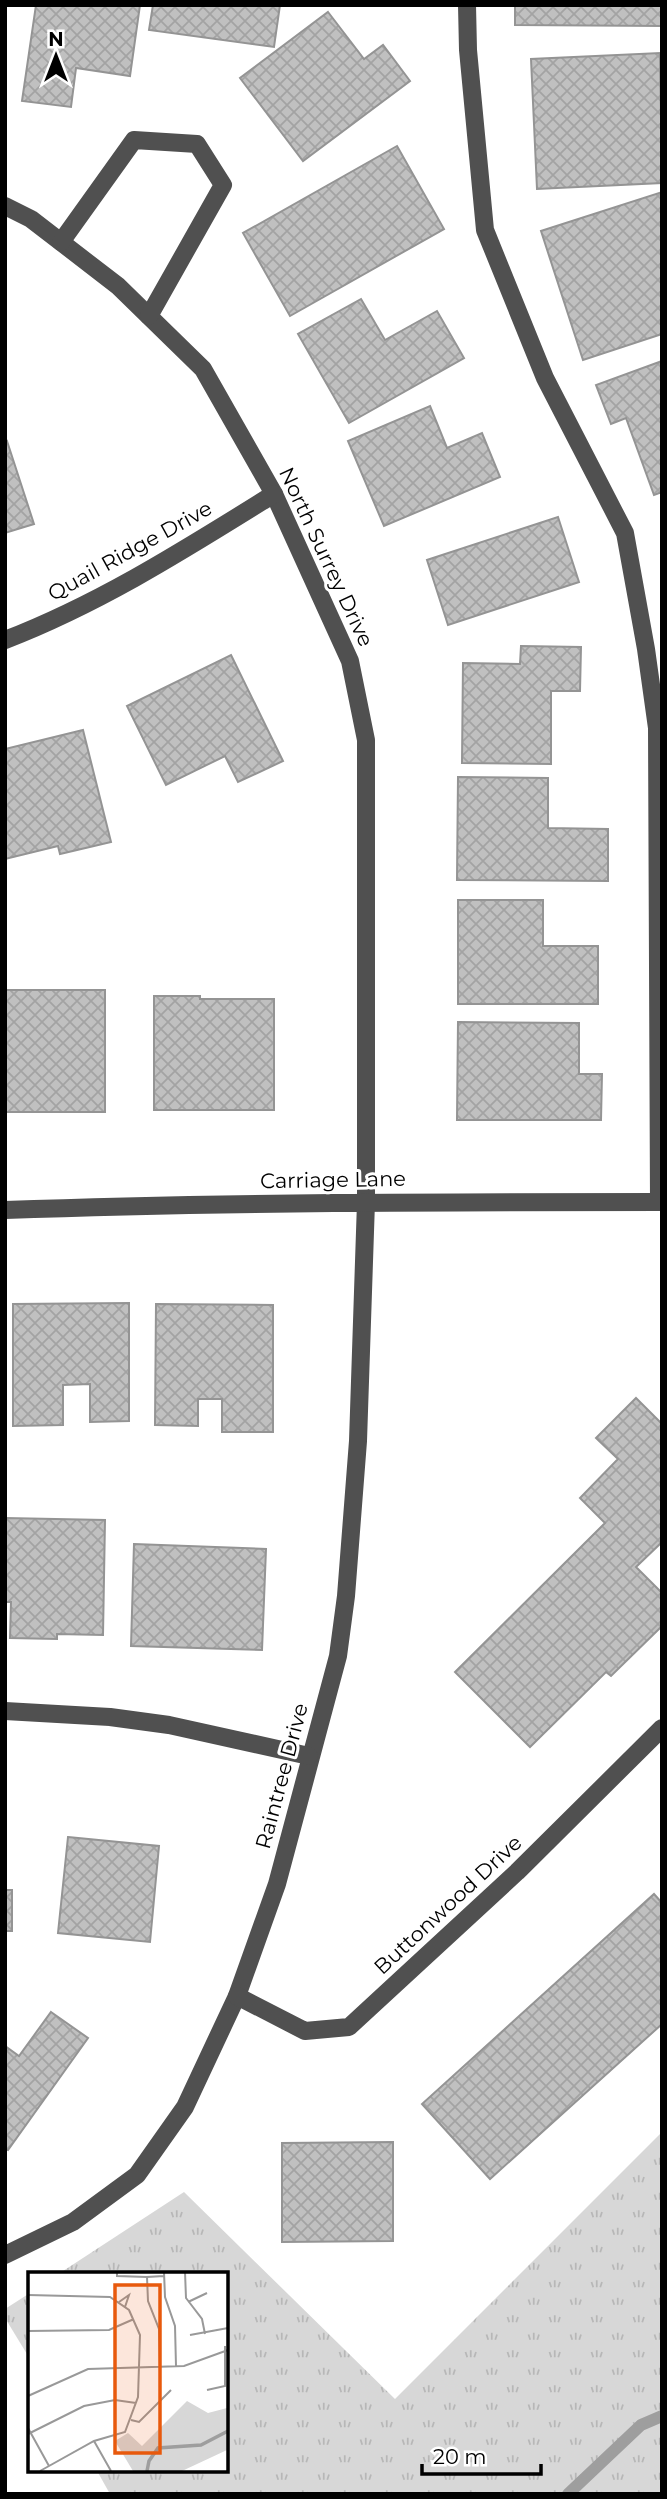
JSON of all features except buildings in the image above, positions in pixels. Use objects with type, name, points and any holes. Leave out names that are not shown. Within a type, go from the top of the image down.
[{"type":"street","points":[[467,5],[468,50],[485,230],[545,378],[625,533],[646,649],[657,728],[660,1202]]},
{"type":"street","points":[[61,242],[134,140],[197,144],[223,185],[149,316]]},
{"type":"street","name":"North Surrey Drive","points":[[5,206],[31,219],[118,286],[203,369],[274,494],[350,660],[366,740],[366,1202]]},
{"type":"street","name":"Quail Ridge Drive","points":[[5,640],[46,624],[162,564],[274,494]]},
{"type":"street","name":"Carriage Lane","points":[[5,1210],[366,1202],[660,1202]]},
{"type":"street","name":"Raintree Drive","points":[[5,2255],[74,2222],[137,2175],[185,2107],[237,1996],[277,1884],[309,1756],[338,1656],[346,1597],[358,1441],[366,1202]]},
{"type":"street","points":[[5,1711],[110,1717],[169,1725],[309,1756]]},
{"type":"street","name":"Buttonwood Drive","points":[[237,1996],[305,2031],[349,2027],[517,1872],[662,1728]]},
{"type":"green space","points":[[662,2132],[662,2494],[110,2494],[97,2471],[228,2471],[228,2272],[62,2272],[184,2192],[395,2399]]},
{"type":"green space","points":[[28,2294],[28,2356],[5,2318],[5,2309]]},
{"type":"waterway","points":[[568,2494],[641,2425],[662,2416]]}]
